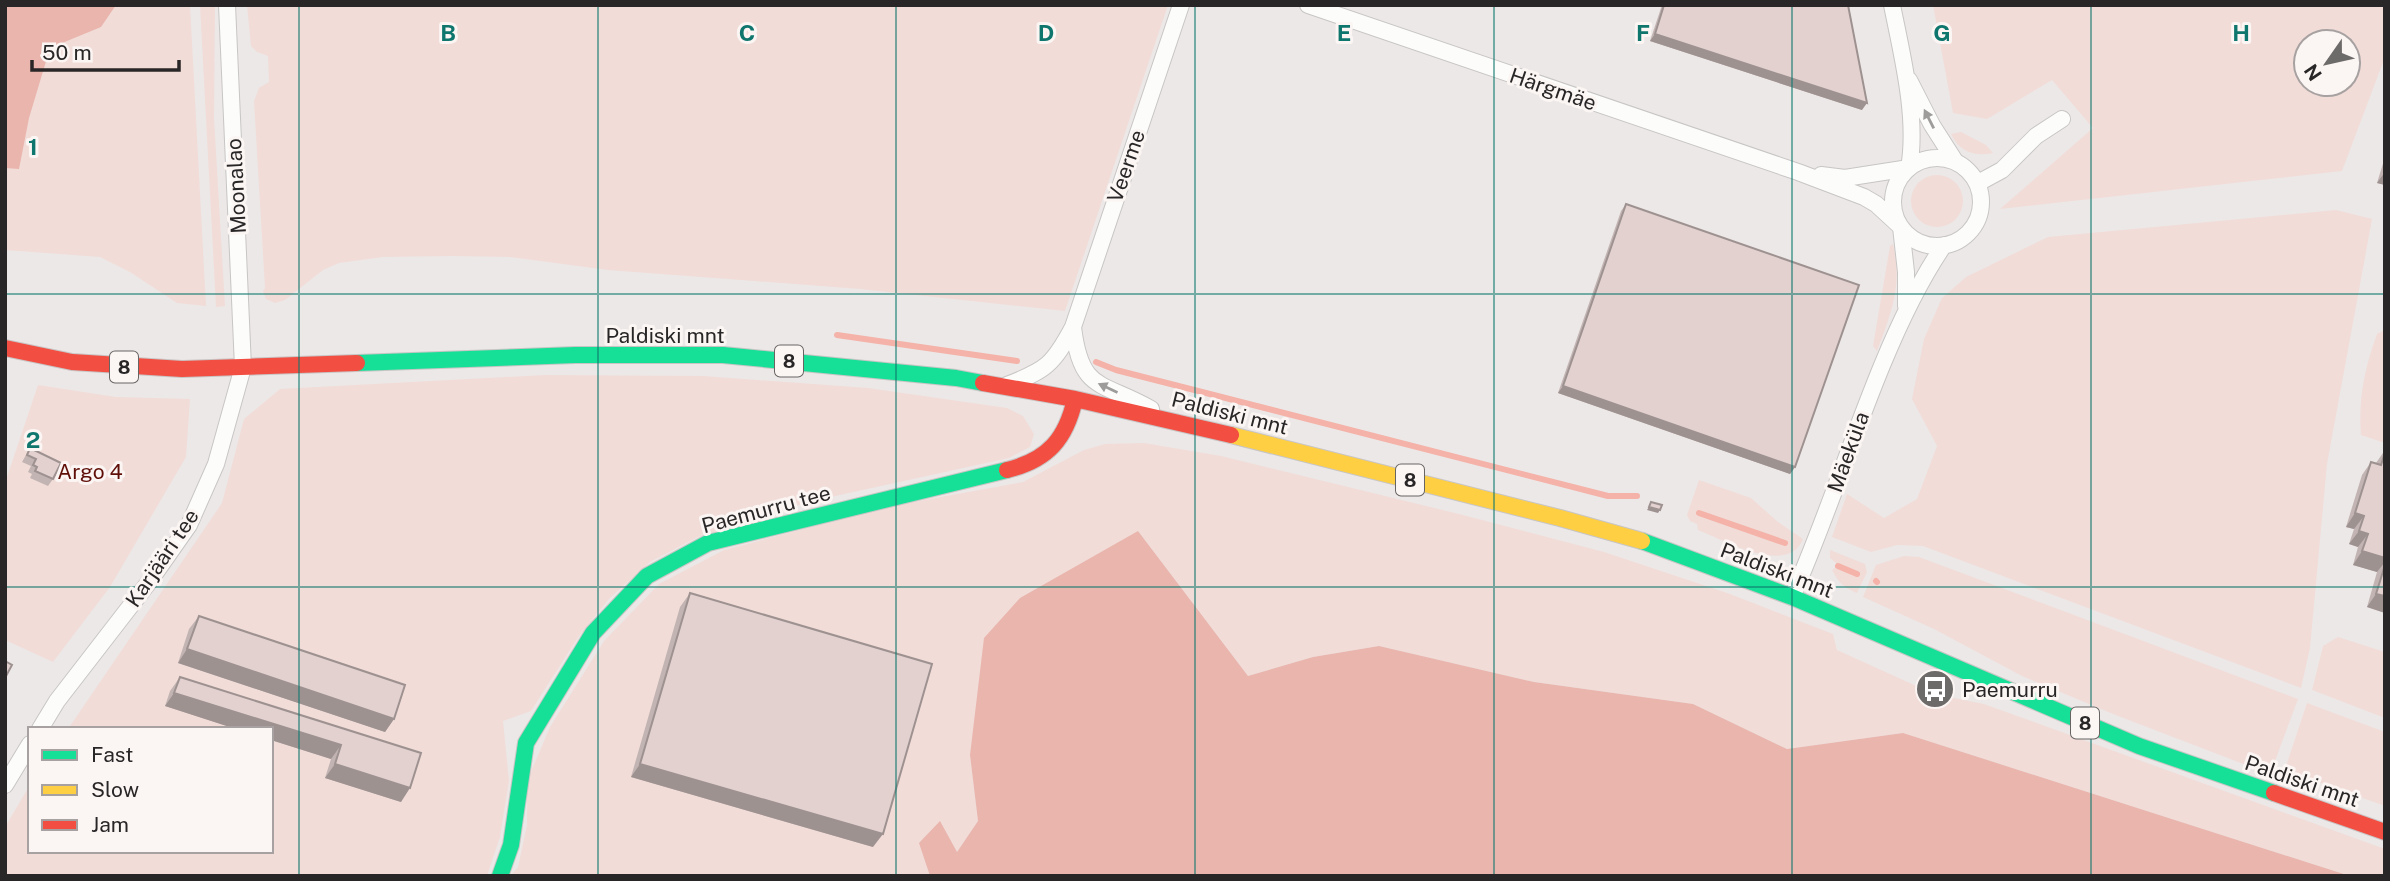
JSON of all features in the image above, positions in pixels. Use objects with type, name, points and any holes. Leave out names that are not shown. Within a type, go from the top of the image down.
[{"type":"main road","name":"Paldiski mnt","points":[[5,348],[72,362],[182,369],[575,355],[723,355],[956,379],[1075,399],[1169,419],[1651,544],[1792,597],[2139,746],[2385,832]]},
{"type":"main road","name":"Paemurru tee","points":[[500,876],[511,845],[526,743],[593,633],[647,576],[708,543],[1027,466],[1054,448],[1070,424],[1075,399]]},
{"type":"street","name":"Moonalao","points":[[227,5],[243,367]]},
{"type":"street","name":"Veerme","points":[[1002,387],[1043,369],[1062,347],[1073,327],[1181,5]]},
{"type":"street","name":"Härgmäe","points":[[1308,5],[1798,172],[1864,197],[1876,204],[1901,227]]},
{"type":"street","points":[[1892,5],[1906,75],[1912,149],[1909,168]]},
{"type":"street","points":[[1906,75],[1932,125],[1955,161]]},
{"type":"street","points":[[1978,183],[2002,170],[2036,136],[2062,119]]},
{"type":"street","points":[[1931,158],[1955,161],[1968,170],[1978,183],[1982,199],[1979,215],[1972,230],[1959,240],[1944,246],[1931,246],[1920,242],[1901,227],[1895,212],[1894,196],[1899,180],[1909,168],[1931,158]]},
{"type":"street","name":"Härgmäe","points":[[1798,172],[1845,178],[1909,168]]},
{"type":"street","name":"Mäeküla","points":[[1901,227],[1906,272],[1906,308]]},
{"type":"street","name":"Mäeküla","points":[[1792,597],[1817,539],[1860,418],[1906,308],[1924,273],[1944,246]]},
{"type":"street","name":"Veerme","points":[[1073,327],[1076,353],[1081,367],[1092,380],[1169,419]]},
{"type":"street","name":"Karjääri tee","points":[[41,727],[57,701],[149,582],[189,525],[216,464],[243,367]]},
{"type":"street","points":[[5,785],[28,747]]},
{"type":"green space","points":[[5,5],[190,5],[206,306],[177,303],[130,272],[100,257],[5,250]]},
{"type":"green space","points":[[200,5],[215,5],[214,118],[225,306],[216,307]]},
{"type":"green space","points":[[247,5],[1168,5],[1065,311],[860,289],[608,270],[510,257],[453,256],[383,257],[339,263],[323,270],[285,300],[275,303],[266,299],[263,291],[265,288],[254,101],[259,88],[269,82],[268,56],[257,52],[251,46]]},
{"type":"green space","points":[[1933,5],[2385,5],[2385,57],[2342,171],[2000,209],[2093,128],[2052,80],[1987,119],[1953,113]]},
{"type":"green space","points":[[1961,132],[1986,145],[1993,153],[1980,154],[1963,149],[1951,134]]},
{"type":"green space","points":[[1937,175],[1947,177],[1955,183],[1961,191],[1961,211],[1955,219],[1947,225],[1937,227],[1927,225],[1919,219],[1913,211],[1911,201],[1913,191],[1919,183],[1927,177]]},
{"type":"green space","points":[[2336,210],[2372,219],[2327,464],[2310,648],[2301,688],[1923,546],[1897,545],[1871,552],[1832,537],[1847,494],[1884,518],[1917,499],[1937,446],[1912,399],[1924,339],[1942,298],[1966,277],[2048,237]]},
{"type":"green space","points":[[1893,244],[1896,286],[1891,312],[1877,351],[1873,346],[1890,246]]},
{"type":"green space","points":[[2385,330],[2385,443],[2361,435],[2360,422],[2363,383],[2369,359],[2377,334]]},
{"type":"green space","points":[[545,375],[703,376],[868,388],[1007,408],[1023,416],[1034,434],[1030,447],[1009,458],[808,502],[698,537],[650,562],[610,598],[579,636],[531,711],[503,721],[509,781],[500,837],[487,876],[5,876],[5,827],[28,788],[28,853],[273,853],[273,727],[69,727],[222,503],[244,419],[280,389]]},
{"type":"green space","name":"Argo 4","points":[[38,385],[116,397],[190,399],[186,457],[110,587],[53,662],[5,640],[5,483]]},
{"type":"green space","points":[[1144,443],[1221,456],[1459,514],[1604,552],[1730,594],[1833,634],[1837,650],[1934,694],[1984,704],[2385,849],[2385,876],[2350,876],[1903,733],[1787,749],[1693,704],[1534,682],[1379,646],[1313,657],[1248,676],[1138,531],[970,755],[978,821],[957,852],[919,842],[930,876],[510,876],[518,867],[527,825],[527,781],[550,727],[604,641],[659,584],[724,550],[891,506],[1023,482],[1084,450],[1105,444]]},
{"type":"green space","points":[[1699,480],[1751,498],[1778,522],[1803,539],[1795,550],[1784,555],[1770,555],[1739,547],[1698,530],[1697,524],[1690,521],[1687,515]]},
{"type":"green space","points":[[1830,550],[1865,564],[1867,572],[1857,593],[1842,584],[1832,570],[1836,563],[1830,558]]},
{"type":"green space","points":[[1904,556],[1919,557],[2298,699],[2275,761],[2260,768],[2246,765],[2113,714],[2022,676],[1934,629],[1863,597],[1876,565]]},
{"type":"green space","points":[[2338,637],[2385,652],[2385,718],[2312,690],[2323,646]]},
{"type":"green space","points":[[2307,703],[2385,732],[2385,806],[2301,776],[2286,766]]},
{"type":"shaded area","points":[[5,5],[116,5],[101,27],[50,48],[29,118],[19,169],[5,168]]},
{"type":"shaded area","points":[[1138,531],[1248,676],[1313,657],[1379,646],[1534,682],[1693,704],[1787,749],[1903,733],[2350,876],[930,876],[919,843],[940,821],[957,852],[978,821],[970,755],[984,638],[1020,598]]},
{"type":"building","points":[[1664,5],[1848,5],[1867,103],[1655,34]]},
{"type":"building","points":[[1626,204],[1859,285],[1795,467],[1563,386]]},
{"type":"building","points":[[30,448],[61,463],[53,479],[35,471],[37,467],[33,465],[36,459],[27,455]]},
{"type":"building","points":[[2385,453],[2385,558],[2362,551],[2368,534],[2359,531],[2364,516],[2355,513],[2371,462],[2381,465]]},
{"type":"building","points":[[1651,502],[1662,505],[1660,510],[1649,507]]},
{"type":"building","points":[[2385,565],[2385,596],[2376,594]]},
{"type":"building","points":[[690,593],[932,664],[883,834],[640,764]]},
{"type":"building","points":[[199,616],[405,685],[394,719],[187,649]]},
{"type":"building","points":[[5,661],[12,665],[5,678]]},
{"type":"building","points":[[1930,676],[1941,681],[1939,685],[1929,680]]},
{"type":"building","points":[[180,677],[421,753],[410,788],[335,764],[341,745],[174,693]]},
{"type":"waterway","points":[[837,335],[1017,361]]},
{"type":"waterway","points":[[1096,362],[1116,370],[1608,496],[1637,496]]},
{"type":"waterway","points":[[1699,513],[1785,543]]},
{"type":"waterway","points":[[1838,566],[1857,574]]},
{"type":"traffic: fast","points":[[357,363],[575,355],[723,355],[983,383]]},
{"type":"traffic: fast","points":[[500,876],[511,845],[526,743],[593,633],[647,576],[708,543],[1007,470]]},
{"type":"traffic: fast","points":[[1642,541],[1792,597],[2139,746],[2274,793]]},
{"type":"traffic: slow","points":[[1231,435],[1642,541]]},
{"type":"traffic: jam","points":[[5,348],[72,362],[182,369],[357,363]]},
{"type":"traffic: jam","points":[[983,383],[1075,399],[1231,435]]},
{"type":"traffic: jam","points":[[1007,470],[1034,460],[1053,446],[1066,426],[1075,399]]},
{"type":"traffic: jam","points":[[2274,793],[2385,832]]},
{"type":"place","name":"Paemurru","points":[[1935,689]]}]
